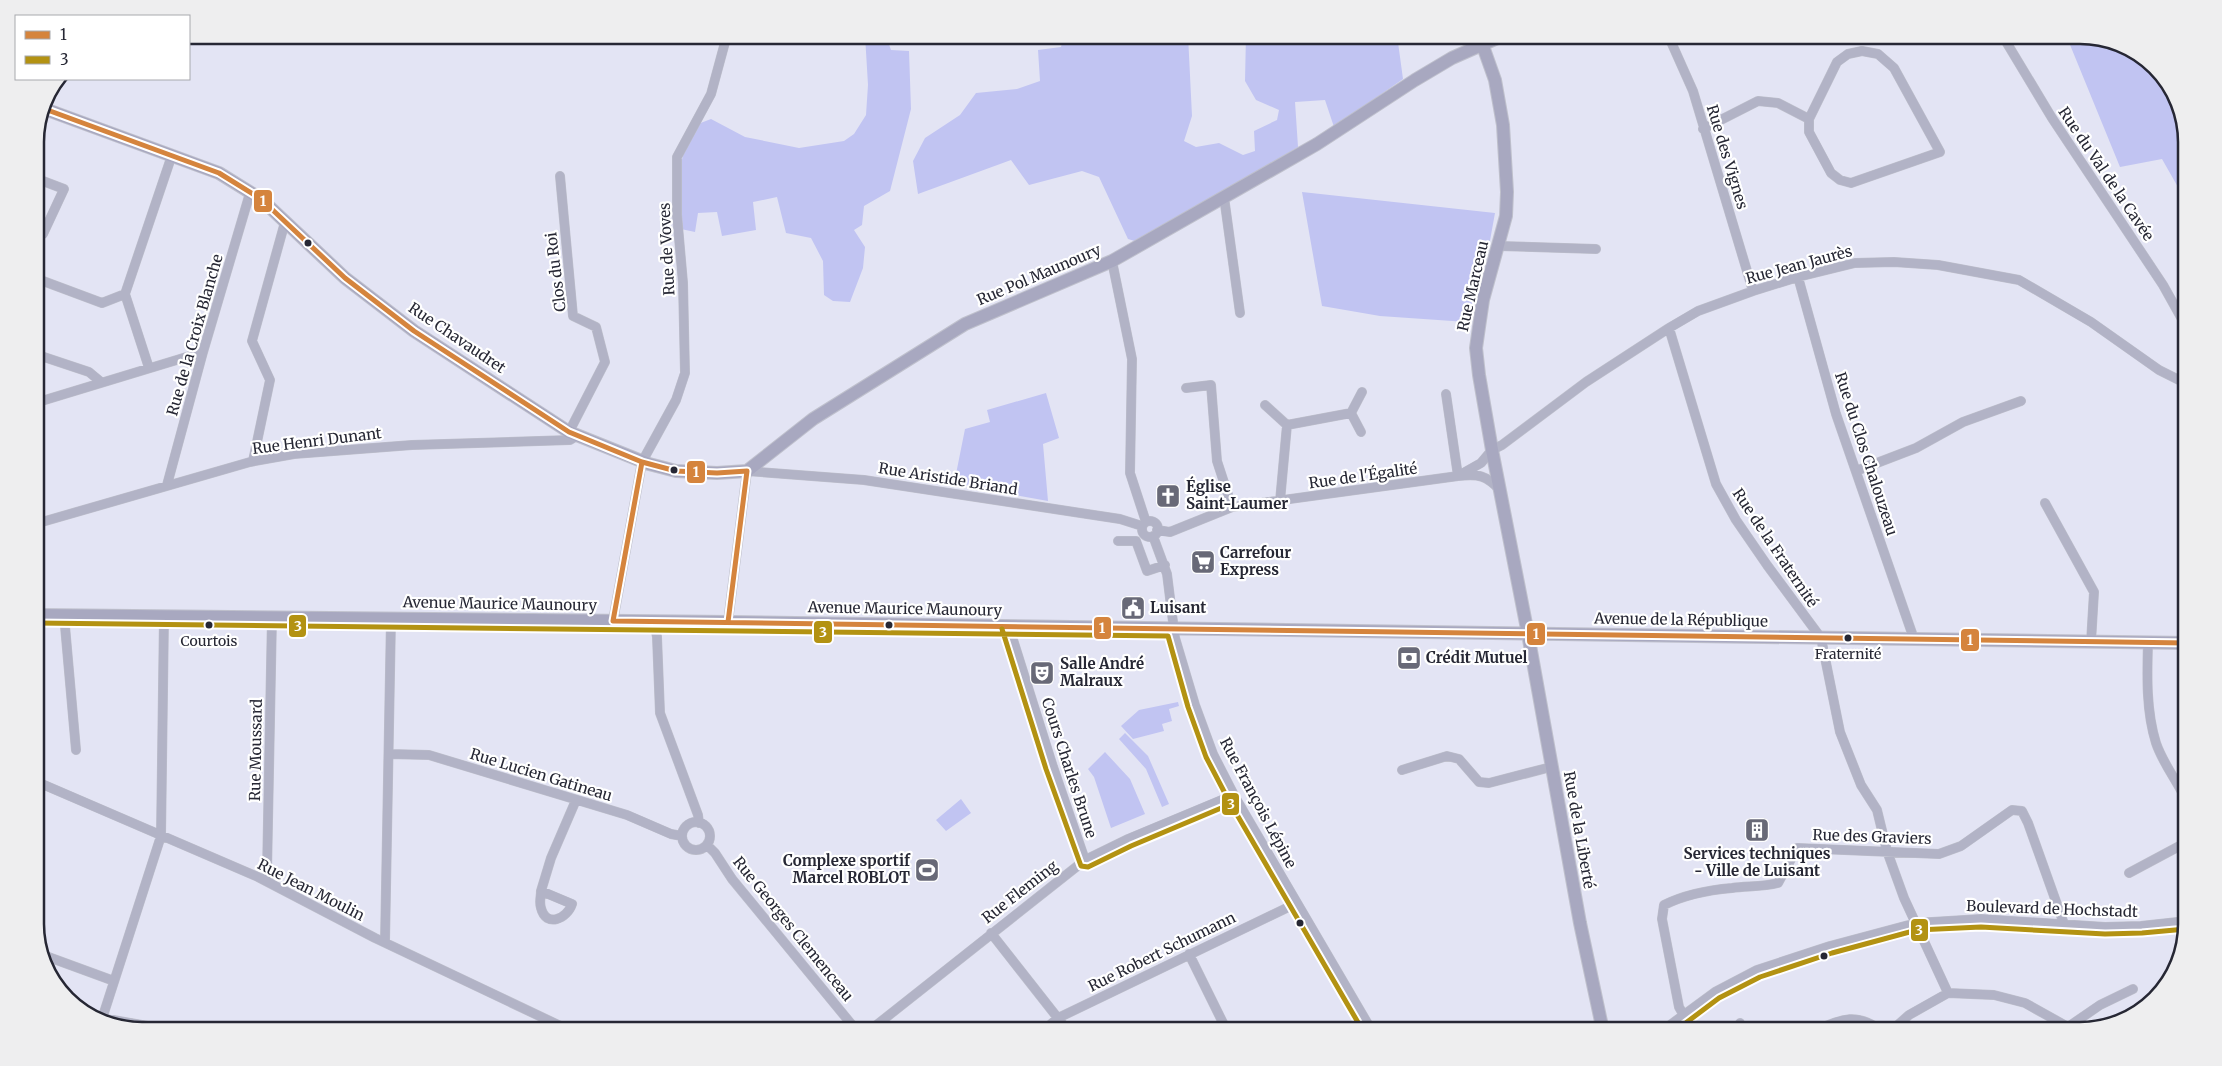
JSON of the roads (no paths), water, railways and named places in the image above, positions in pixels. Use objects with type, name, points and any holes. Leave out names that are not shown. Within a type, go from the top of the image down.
[{"type":"street","name":"Rue de Voves","points":[[613,621],[642,462],[676,400],[685,373],[683,283],[677,215],[677,157],[711,94],[724,44]]},
{"type":"street","name":"Rue Pol Maunoury","points":[[747,471],[813,419],[965,324],[1112,261],[1317,144],[1474,44]]},
{"type":"street","name":"Rue Marceau","points":[[1482,44],[1496,80],[1503,125],[1507,192],[1506,216],[1483,300],[1476,348],[1492,450],[1528,634]]},
{"type":"street","name":"Rue des Vignes","points":[[1672,44],[1693,91],[1753,290]]},
{"type":"street","name":"Rue du Val de la Cavée","points":[[2007,44],[2052,118],[2163,285],[2178,312]]},
{"type":"street","points":[[1862,51],[1878,54],[1894,68],[1940,152],[1851,183],[1840,180],[1831,173],[1809,132],[1809,119],[1837,62],[1848,54],[1862,51]]},
{"type":"street","points":[[1703,129],[1758,101],[1778,103],[1809,119]]},
{"type":"street","name":"Rue Chavaudret","points":[[49,110],[219,173],[260,199],[345,278],[414,331],[573,433],[642,462],[676,471],[698,473],[747,471]]},
{"type":"street","points":[[149,368],[125,294],[176,157]]},
{"type":"street","name":"Clos du Roi","points":[[560,176],[573,316],[596,327],[606,362],[573,433]]},
{"type":"street","points":[[44,181],[64,189],[44,232]]},
{"type":"street","name":"Rue de la Croix Blanche","points":[[167,485],[203,352],[250,193]]},
{"type":"street","points":[[1224,197],[1240,313]]},
{"type":"street","points":[[254,461],[270,380],[252,341],[285,222]]},
{"type":"street","points":[[1499,246],[1596,249]]},
{"type":"street","points":[[1112,261],[1132,359],[1130,474],[1144,524]]},
{"type":"street","name":"Rue Jean Jaurès","points":[[1492,450],[1502,445],[1586,382],[1669,328],[1698,312],[1753,290],[1855,263],[1894,262],[1938,265],[2019,280],[2090,322],[2159,370],[2178,380]]},
{"type":"street","name":"Rue du Clos Chalouzeau","points":[[1798,277],[1836,414],[1914,639]]},
{"type":"street","points":[[44,281],[102,303],[125,294]]},
{"type":"street","name":"Rue de la Fraternité","points":[[1669,328],[1716,484],[1736,520],[1821,638]]},
{"type":"street","points":[[44,400],[203,352]]},
{"type":"street","points":[[44,357],[89,372],[101,382]]},
{"type":"street","points":[[1186,388],[1211,384],[1217,461],[1232,507]]},
{"type":"street","points":[[1351,414],[1362,392]]},
{"type":"street","points":[[1446,394],[1458,476]]},
{"type":"street","points":[[1856,472],[1916,448],[1963,422],[2020,401]]},
{"type":"street","points":[[1266,405],[1287,424]]},
{"type":"street","points":[[1287,424],[1351,414]]},
{"type":"street","points":[[1351,414],[1361,432]]},
{"type":"street","points":[[1280,501],[1287,424]]},
{"type":"street","name":"Rue Henri Dunant","points":[[44,521],[254,461],[294,454],[412,445],[570,440],[573,433]]},
{"type":"street","name":"Rue de l'Égalité","points":[[1458,476],[1481,463],[1492,450]]},
{"type":"street","points":[[728,622],[747,471]]},
{"type":"street","name":"Rue Aristide Briand","points":[[747,471],[891,484],[1144,524],[1153,522],[1155,533]]},
{"type":"street","name":"Rue de l'Égalité","points":[[1155,533],[1170,532],[1232,507],[1474,474],[1490,479],[1500,490]]},
{"type":"street","points":[[2045,502],[2094,592],[2091,642]]},
{"type":"street","name":"Rue François Lépine","points":[[1155,533],[1170,588],[1174,629],[1195,705],[1213,754],[1235,797],[1367,1022]]},
{"type":"street","points":[[1118,541],[1136,541],[1145,571],[1164,565]]},
{"type":"street","name":"Avenue Maurice Maunoury","points":[[44,615],[1174,629]]},
{"type":"street","points":[[64,615],[76,750]]},
{"type":"street","points":[[103,1014],[161,836],[164,616]]},
{"type":"street","name":"Rue Moussard","points":[[269,882],[267,872],[272,618]]},
{"type":"street","points":[[385,942],[391,619]]},
{"type":"street","points":[[654,622],[657,637],[660,713],[698,815],[699,823]]},
{"type":"street","name":"Cours Charles Brune","points":[[1009,627],[1085,860]]},
{"type":"street","name":"Avenue de la République","points":[[1174,629],[2178,643]]},
{"type":"street","name":"Rue de la Liberté","points":[[1528,634],[1551,767],[1602,1022]]},
{"type":"street","points":[[1821,638],[1840,732],[1861,785],[1877,810],[1887,851],[1904,898],[1948,993]]},
{"type":"street","points":[[2148,642],[2148,686],[2152,724],[2157,744],[2178,785]]},
{"type":"street","name":"Rue Lucien Gatineau","points":[[389,754],[429,755],[627,815],[671,834],[682,836]]},
{"type":"street","points":[[1402,770],[1447,756],[1459,759],[1479,782],[1489,783],[1551,767]]},
{"type":"street","name":"Rue Jean Moulin","points":[[44,785],[269,882],[385,942],[552,1022]]},
{"type":"street","name":"Rue Fleming","points":[[881,1022],[1085,860],[1128,839],[1224,799],[1235,797]]},
{"type":"street","points":[[541,891],[551,858],[576,800]]},
{"type":"street","name":"Rue des Graviers","points":[[1682,1014],[1662,919],[1664,905],[1677,898],[1732,888],[1765,887],[1778,884],[1797,848],[1939,854],[1961,846],[2012,810],[2022,812],[2028,823],[2064,924]]},
{"type":"street","points":[[699,823],[704,825],[710,837],[707,845],[698,850],[691,849],[685,845],[682,836],[686,826],[699,823]]},
{"type":"street","name":"Rue Georges Clemenceau","points":[[707,845],[715,853],[732,879],[850,1022]]},
{"type":"street","points":[[2129,873],[2178,847]]},
{"type":"street","name":"Rue Robert Schumann","points":[[1053,1022],[1189,954],[1297,903]]},
{"type":"street","name":"Boulevard de Hochstadt","points":[[1673,1022],[1721,988],[1757,970],[1830,946],[1916,924],[1981,919],[2141,926],[2178,922]]},
{"type":"street","points":[[991,933],[1061,1022]]},
{"type":"street","points":[[1189,954],[1223,1022]]},
{"type":"street","points":[[50,957],[114,981]]},
{"type":"street","points":[[2079,1022],[2100,1005],[2133,989]]},
{"type":"street","points":[[1901,1022],[1908,1015],[1948,993],[1994,995],[2025,1003],[2058,1022]]},
{"type":"street","points":[[1837,1022],[1851,1019],[1866,1022]]},
{"type":"place","name":"Église Saint-Laumer","points":[[1168,496]]},
{"type":"place","name":"Carrefour Express","points":[[1203,562]]},
{"type":"place","name":"Luisant","points":[[1133,608]]},
{"type":"place","name":"Courtois","points":[[209,625]]},
{"type":"place","name":"Fraternité","points":[[1848,638]]},
{"type":"place","name":"Crédit Mutuel","points":[[1409,658]]},
{"type":"place","name":"Salle André Malraux","points":[[1042,673]]},
{"type":"place","name":"Services techniques - Ville de Luisant","points":[[1757,830]]},
{"type":"place","name":"Complexe sportif Marcel ROBLOT","points":[[927,870]]}]
